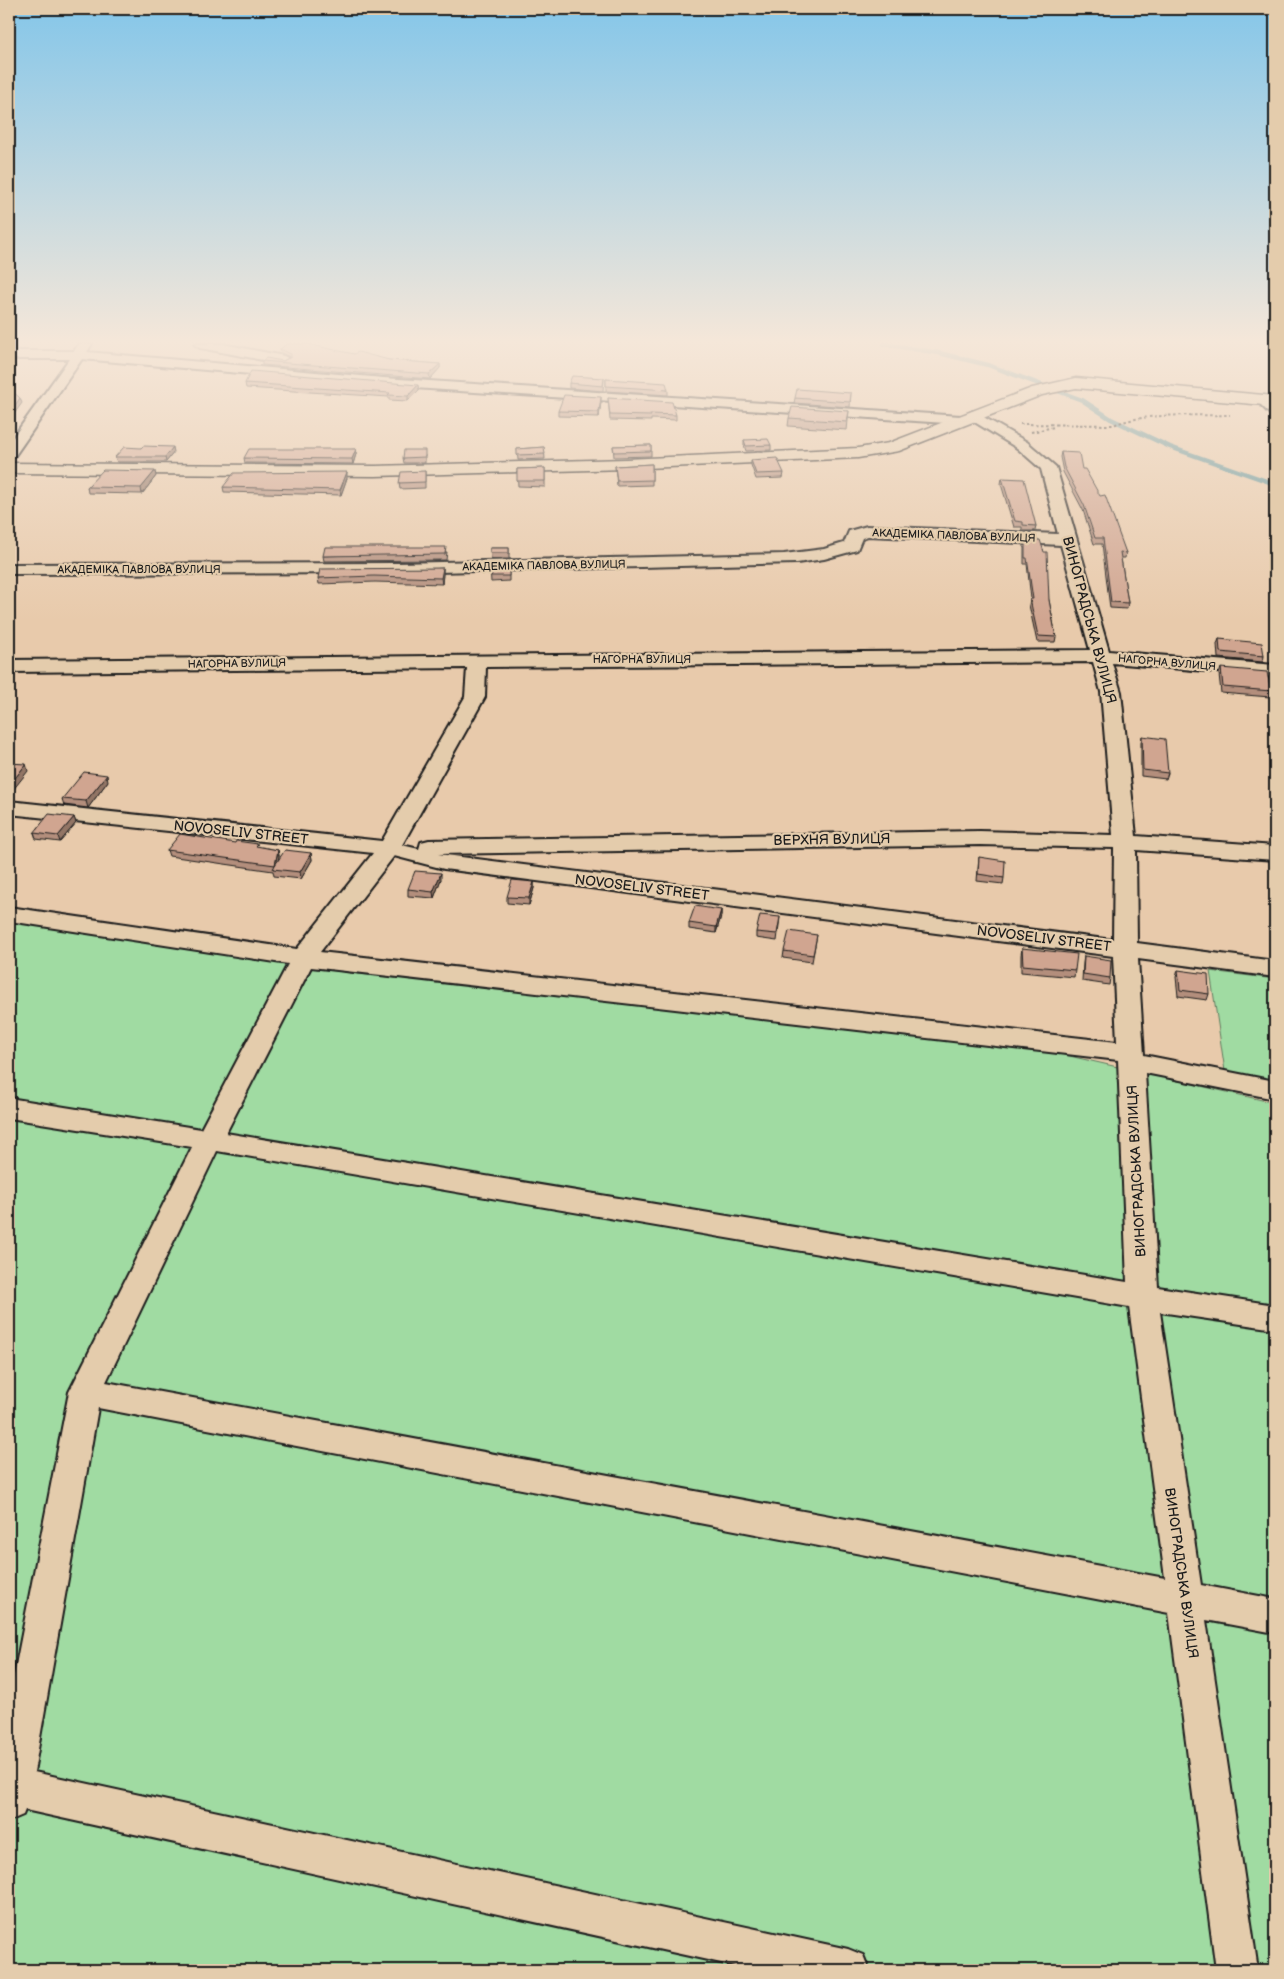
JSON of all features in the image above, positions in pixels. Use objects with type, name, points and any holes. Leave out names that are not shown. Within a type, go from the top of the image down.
[{"type":"main road","points":[[9,468],[374,471],[626,464],[858,453],[893,447],[922,436]]},
{"type":"street","points":[[9,454],[22,436]]},
{"type":"street","name":"ВИНОГРАДСЬКА ВУЛИЦЯ","points":[[1006,436],[1022,445],[1048,467],[1100,656],[1112,692],[1124,842],[1125,948],[1143,1297],[1237,1970]]},
{"type":"street","name":"АКАДЕМІКА ПАВЛОВА ВУЛИЦЯ","points":[[9,569],[224,570],[526,567],[777,559],[820,556],[835,552],[851,546],[855,535],[867,531],[1069,540]]},
{"type":"street","name":"НАГОРНА ВУЛИЦЯ","points":[[9,666],[477,660],[1100,656],[1275,671]]},
{"type":"street","points":[[477,660],[475,697],[389,848],[303,958],[209,1140],[85,1392],[10,1794],[848,1970]]},
{"type":"street","name":"NOVOSELIV STREET","points":[[9,807],[389,848],[444,862],[1125,948],[1275,969]]},
{"type":"street","name":"ВЕРХНЯ ВУЛИЦЯ","points":[[389,848],[951,838],[1124,842],[1275,853]]},
{"type":"street","points":[[9,914],[303,958],[1130,1056],[1275,1090]]},
{"type":"street","points":[[9,1108],[1143,1297],[1275,1317]]},
{"type":"street","points":[[85,1392],[1275,1616]]},
{"type":"green space","points":[[9,920],[349,973],[712,1010],[1052,1052],[1275,1103],[1275,1970],[9,1970]]},
{"type":"green space","points":[[1210,971],[1275,979],[1275,1080],[1225,1071]]},
{"type":"building","points":[[768,439],[771,445],[746,446],[744,440]]},
{"type":"building","points":[[651,445],[651,451],[614,452],[613,446]]},
{"type":"building","points":[[143,446],[173,447],[165,457],[115,457],[124,447],[141,448]]},
{"type":"building","points":[[544,447],[545,454],[517,455],[517,449]]},
{"type":"building","points":[[249,449],[356,449],[352,459],[244,458]]},
{"type":"building","points":[[404,450],[425,450],[425,457],[403,458]]},
{"type":"building","points":[[1061,452],[1079,453],[1082,469],[1085,469],[1100,496],[1105,495],[1126,553],[1120,552],[1128,603],[1111,602],[1103,538],[1095,538],[1084,505],[1064,467]]},
{"type":"building","points":[[777,458],[784,473],[756,474],[751,460]]},
{"type":"building","points":[[652,464],[652,480],[617,481],[615,466]]},
{"type":"building","points":[[545,468],[545,481],[517,481],[517,469]]},
{"type":"building","points":[[103,470],[155,471],[141,488],[87,487]]},
{"type":"building","points":[[425,471],[425,482],[399,483],[401,472]]},
{"type":"building","points":[[347,472],[340,490],[223,487],[234,473]]},
{"type":"building","points":[[1002,478],[1024,479],[1036,526],[1023,525],[1023,522],[1015,521]]},
{"type":"building","points":[[1025,540],[1040,540],[1044,552],[1047,552],[1049,600],[1056,637],[1038,636],[1030,599],[1033,599],[1027,558],[1025,558]]},
{"type":"building","points":[[325,547],[446,547],[445,554],[323,556]]},
{"type":"building","points":[[490,548],[509,548],[509,553],[490,553]]},
{"type":"building","points":[[509,566],[509,576],[491,576],[490,567]]},
{"type":"building","points":[[443,568],[441,578],[374,576],[318,578],[320,569]]},
{"type":"building","points":[[1219,639],[1262,643],[1264,656],[1220,652]]},
{"type":"building","points":[[1221,668],[1267,672],[1271,691],[1223,687]]},
{"type":"building","points":[[1142,736],[1165,739],[1168,773],[1143,770]]},
{"type":"building","points":[[9,763],[26,764],[9,786]]},
{"type":"building","points":[[84,772],[107,775],[86,801],[62,799]]},
{"type":"building","points":[[49,814],[74,817],[58,836],[34,833]]},
{"type":"building","points":[[180,834],[235,843],[236,841],[258,844],[256,846],[278,850],[275,865],[167,850]]},
{"type":"building","points":[[285,850],[311,853],[300,872],[273,869]]},
{"type":"building","points":[[979,857],[1005,861],[1004,878],[978,874]]},
{"type":"building","points":[[415,871],[441,873],[433,892],[408,889]]},
{"type":"building","points":[[512,880],[534,882],[529,898],[507,897]]},
{"type":"building","points":[[695,906],[721,910],[716,927],[689,923]]},
{"type":"building","points":[[760,915],[780,917],[777,934],[756,932]]},
{"type":"building","points":[[789,931],[817,935],[813,955],[784,951]]},
{"type":"building","points":[[1022,948],[1077,954],[1075,970],[1023,965]]},
{"type":"building","points":[[1084,956],[1111,960],[1110,978],[1083,974]]},
{"type":"building","points":[[1178,970],[1208,974],[1209,994],[1180,990]]},
{"type":"waterway","points":[[1148,436],[1170,447],[1275,484]]}]
